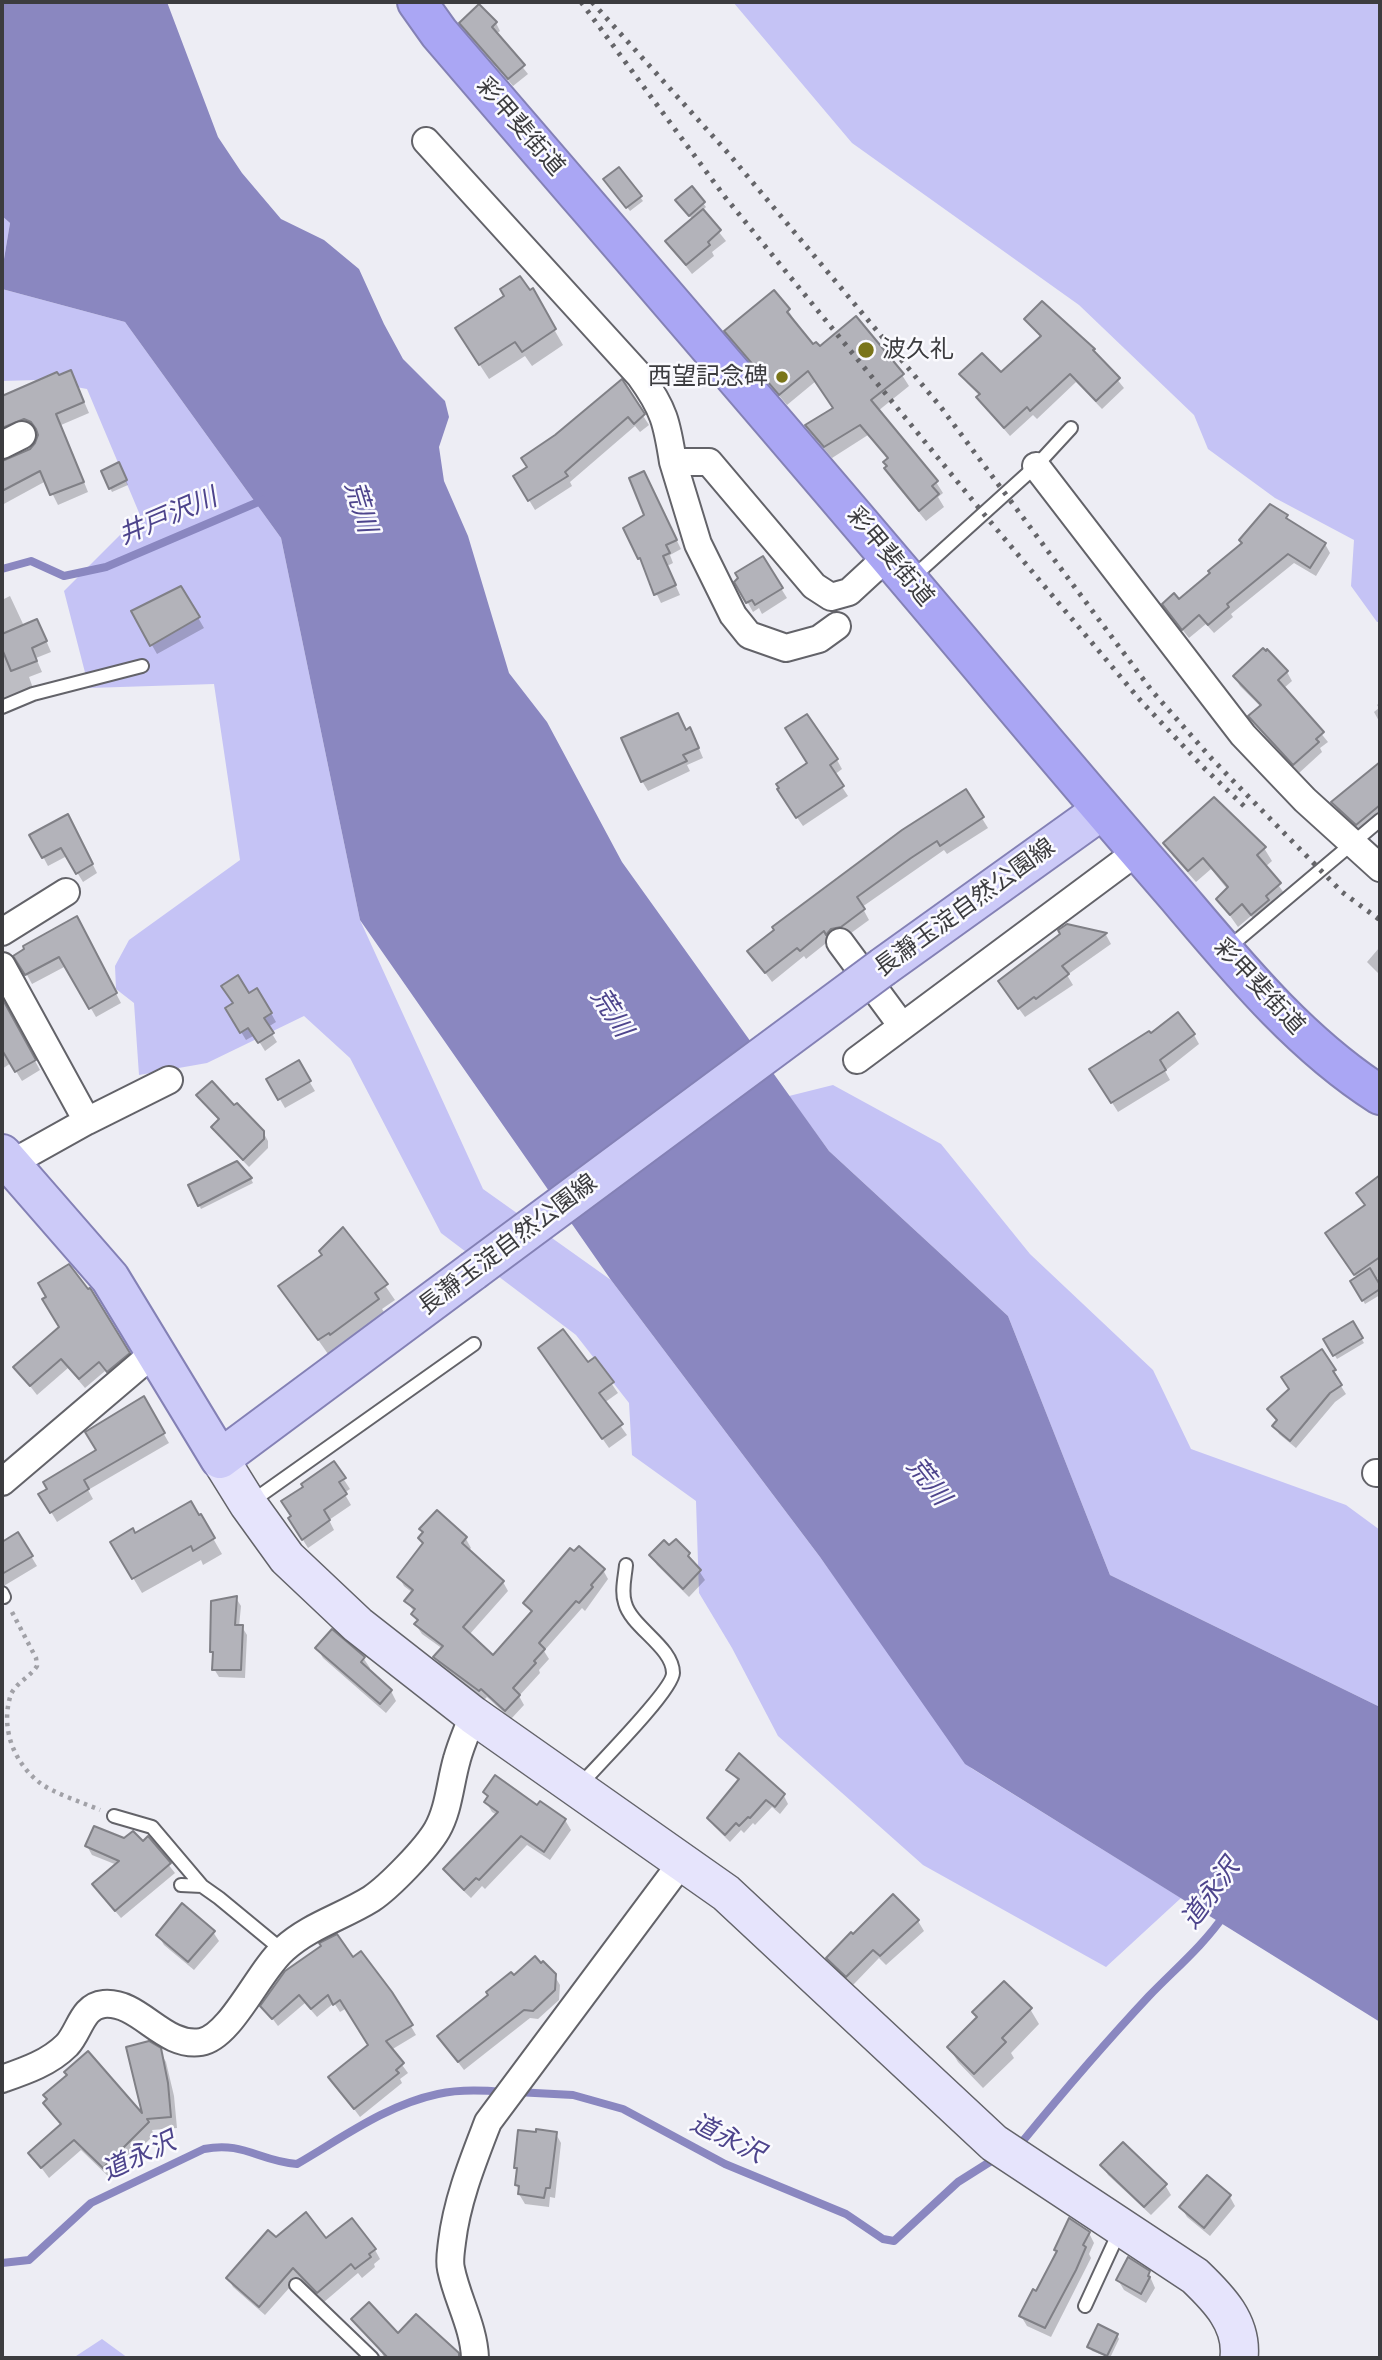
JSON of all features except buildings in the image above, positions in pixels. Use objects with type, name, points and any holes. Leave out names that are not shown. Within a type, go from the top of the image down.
[{"type":"highway","name":"彩甲斐街道","points":[[417,2],[439,33],[804,456],[1224,951],[1291,1024],[1332,1060],[1380,1095]]},
{"type":"main road","name":"長瀞玉淀自然公園線","points":[[220,1459],[883,967],[1102,810]]},
{"type":"main road","points":[[6,1159],[110,1278],[220,1459]]},
{"type":"street","points":[[426,141],[640,376],[658,401],[698,544],[733,615],[749,635],[786,648],[819,639],[837,626]]},
{"type":"street","points":[[673,462],[709,462],[814,586],[831,597],[849,592],[899,568]]},
{"type":"street","points":[[1036,466],[1243,735],[1305,800],[1380,868]]},
{"type":"street","points":[[857,1060],[1138,850]]},
{"type":"street","points":[[2,932],[66,892]]},
{"type":"street","points":[[841,942],[902,1026]]},
{"type":"street","points":[[2,966],[87,1121]]},
{"type":"street","points":[[6,1159],[169,1080]]},
{"type":"street","points":[[2,1482],[156,1351]]},
{"type":"street","points":[[220,1459],[287,1558],[358,1625],[473,1714],[726,1893],[994,2143],[1179,2264],[1216,2297],[1232,2318],[1241,2345],[1239,2358]]},
{"type":"street","points":[[2,2079],[48,2060],[68,2043],[89,2009],[105,2004],[126,2008],[174,2039],[201,2042],[224,2029],[282,1950],[301,1935],[372,1898],[414,1859],[437,1830],[473,1714]]},
{"type":"street","points":[[475,2358],[472,2333],[456,2292],[450,2265],[455,2221],[470,2169],[488,2122],[682,1862]]},
{"type":"lane","points":[[899,568],[1036,466],[1071,428]]},
{"type":"lane","points":[[2,707],[33,694],[142,666]]},
{"type":"lane","points":[[1224,951],[1380,820]]},
{"type":"lane","points":[[248,1504],[474,1344]]},
{"type":"lane","points":[[578,1788],[651,1707],[671,1681],[673,1673],[663,1651],[625,1605],[623,1591],[626,1565]]},
{"type":"lane","points":[[114,1816],[152,1827],[202,1886],[282,1950]]},
{"type":"lane","points":[[181,1885],[202,1886]]},
{"type":"lane","points":[[1085,2306],[1122,2227]]},
{"type":"lane","points":[[296,2285],[372,2358]]},
{"type":"path","points":[[3,1595],[36,1658],[37,1666],[12,1692],[6,1706],[3,1727],[8,1746],[39,1782],[114,1816]]},
{"type":"shaded area","points":[[733,2],[1380,2],[1380,622],[1377,622],[1351,586],[1354,540],[1275,498],[1208,449],[1194,415],[1079,305],[852,143]]},
{"type":"shaded area","points":[[2,216],[10,223],[2,271]]},
{"type":"shaded area","points":[[2,289],[125,322],[281,538],[360,920],[483,1189],[611,1280],[820,1557],[971,1768],[1181,1898],[1106,1967],[923,1865],[778,1736],[732,1648],[699,1593],[696,1501],[632,1455],[629,1403],[576,1335],[441,1233],[350,1058],[304,1016],[207,1063],[139,1075],[134,1003],[116,989],[115,966],[129,940],[240,860],[214,684],[89,688],[64,591],[140,515],[87,389],[38,380],[2,381]]},
{"type":"shaded area","points":[[833,1085],[941,1144],[1030,1254],[1153,1370],[1191,1449],[1346,1505],[1380,1530],[1380,1707],[1110,1575],[1008,1316],[829,1151],[789,1096]]},
{"type":"shaded area","points":[[102,2339],[128,2358],[73,2358]]},
{"type":"water","name":"荒川","points":[[2,2],[167,2],[218,137],[242,173],[281,219],[324,240],[359,269],[403,359],[445,401],[449,417],[439,447],[444,481],[468,536],[509,673],[547,722],[622,862],[829,1151],[1008,1316],[1110,1575],[1380,1707],[1380,2022],[965,1764],[820,1557],[611,1280],[360,920],[281,538],[125,322],[2,289],[2,271],[10,223],[2,216]]},
{"type":"waterway","name":"井戸沢川","points":[[2,569],[31,561],[64,576],[106,567],[263,500]]},
{"type":"waterway","name":"道永沢","points":[[1016,2145],[1022,2142],[1116,2032],[1198,1947],[1225,1914]]},
{"type":"waterway","name":"道永沢","points":[[2,2263],[29,2260],[91,2203],[204,2149],[241,2149],[297,2164],[365,2123],[419,2099],[454,2091],[503,2092]]},
{"type":"waterway","name":"道永沢","points":[[516,2092],[573,2095],[623,2109],[725,2164],[846,2214],[883,2239],[894,2241],[958,2182],[996,2158]]},
{"type":"railway","points":[[581,2],[725,197],[983,513],[1140,700],[1244,806]]},
{"type":"railway","points":[[592,2],[728,153],[940,406],[1152,691],[1212,759],[1342,892],[1380,920]]},
{"type":"place","name":"波久礼","points":[[866,350]]},
{"type":"place","name":"西望記念碑","points":[[782,377]]}]
